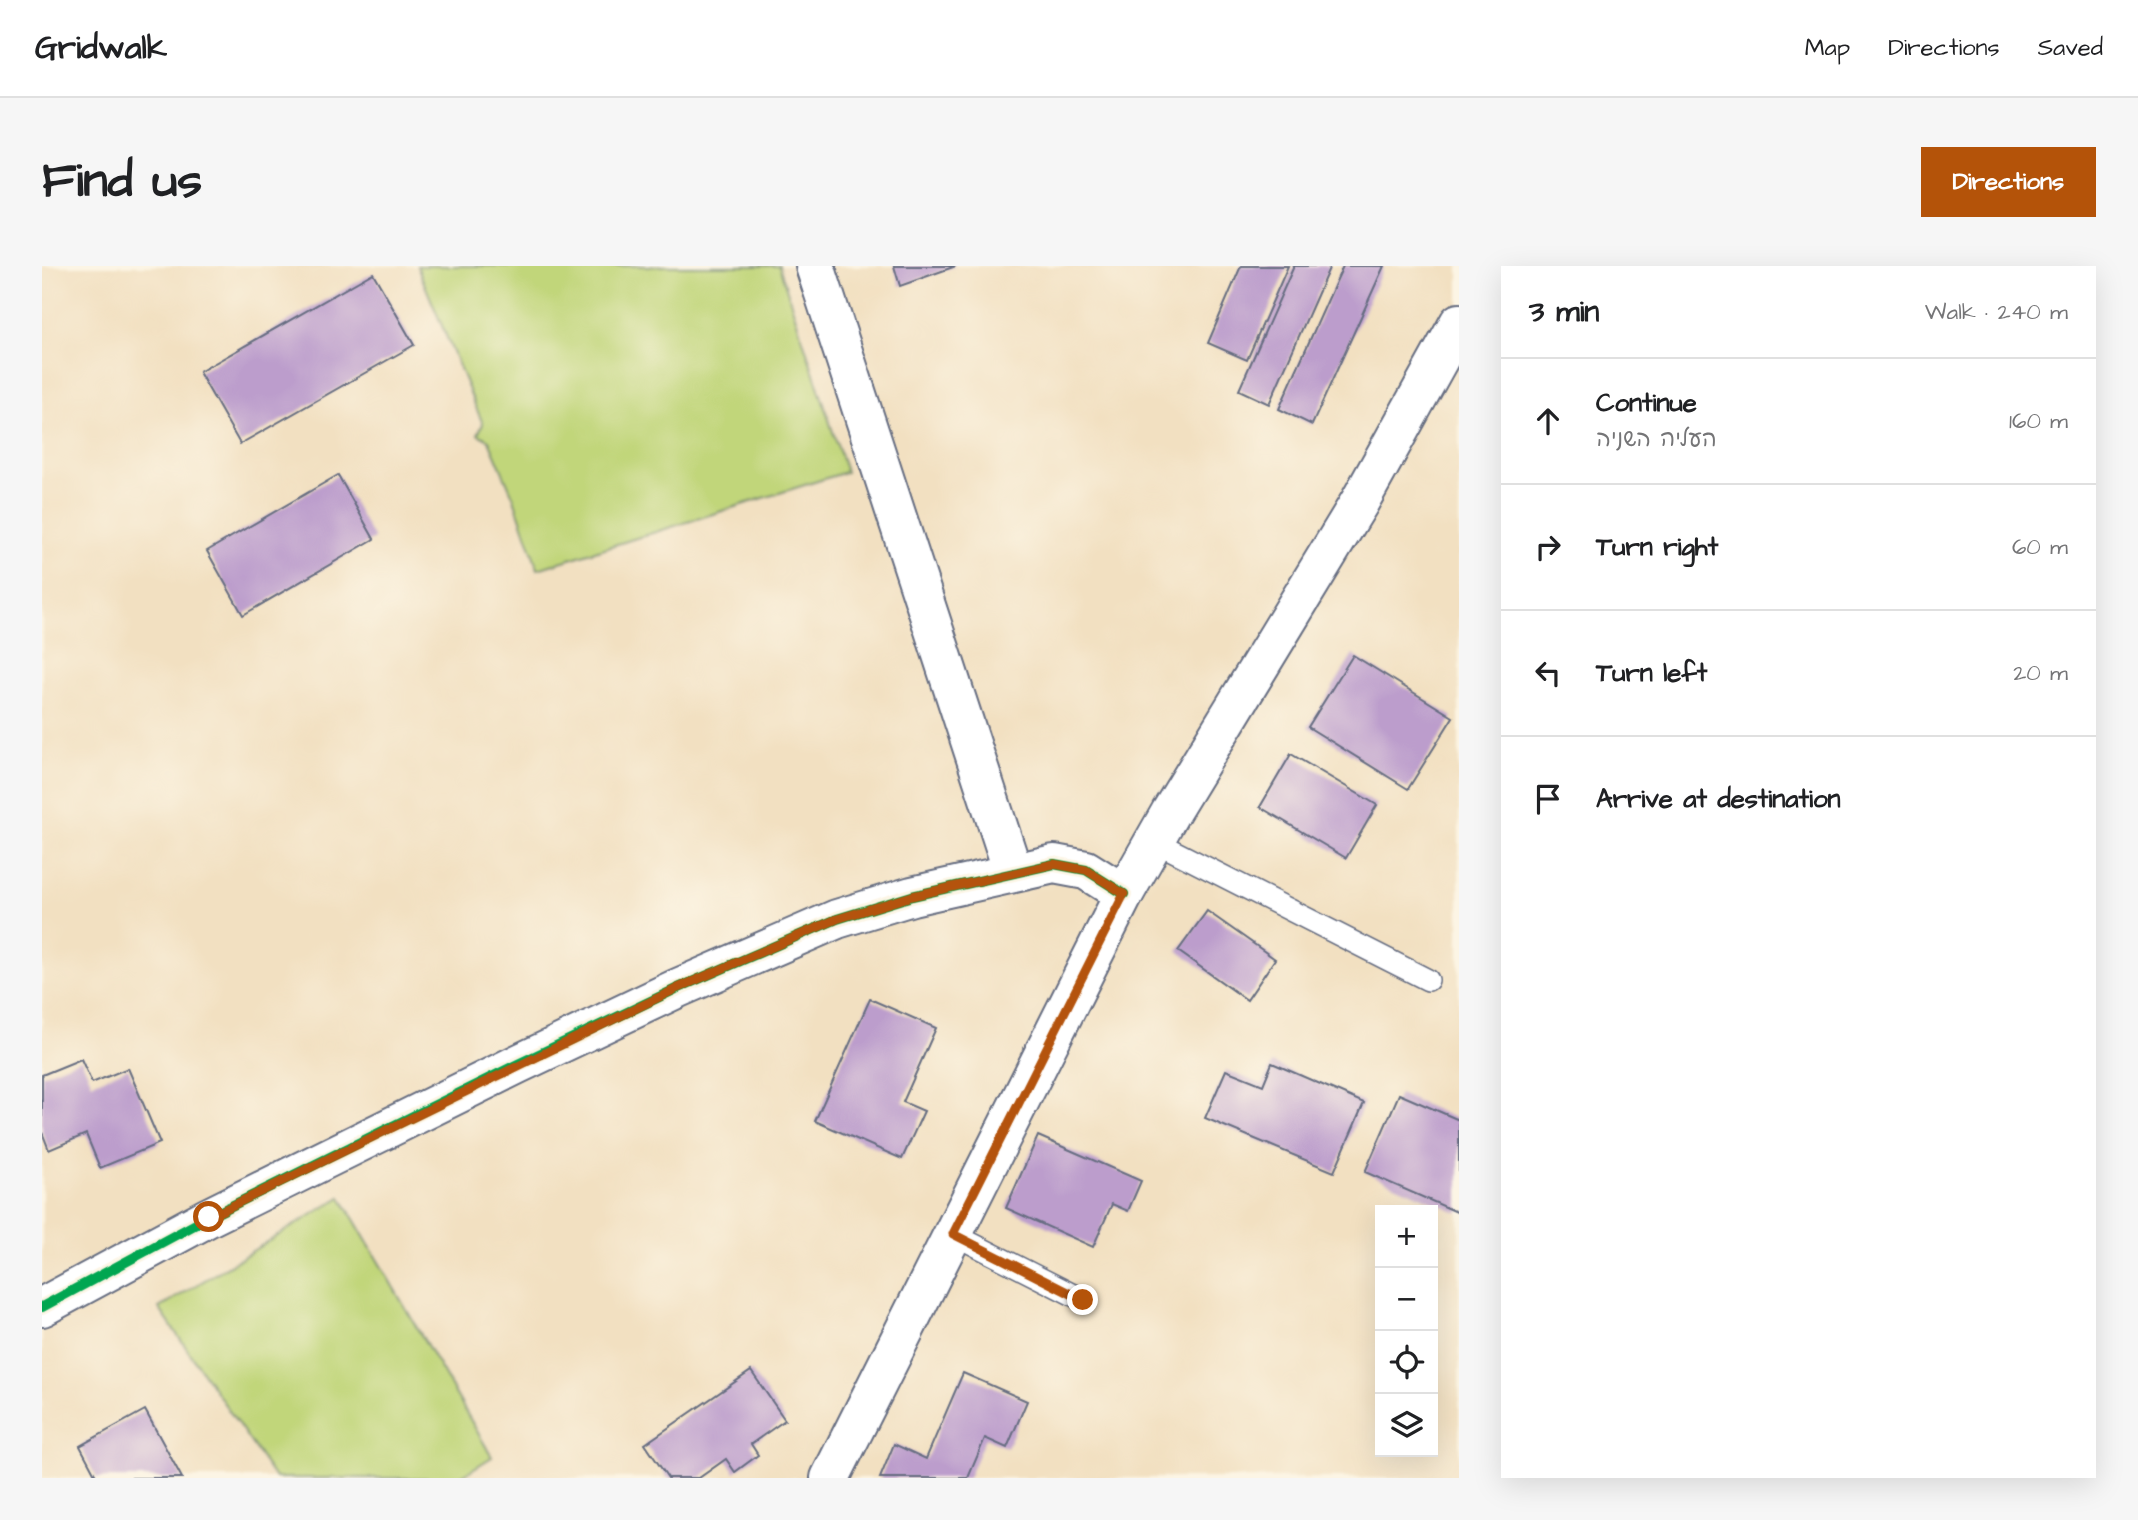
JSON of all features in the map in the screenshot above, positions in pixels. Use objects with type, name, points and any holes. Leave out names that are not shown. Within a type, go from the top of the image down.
[{"type":"street","points":[[815,266],[1013,872]]},
{"type":"street","points":[[830,1478],[1124,894],[1359,503],[1459,323]]},
{"type":"street","points":[[42,1307],[209,1217],[678,988],[837,919],[912,896],[1054,864],[1086,870],[1124,894]]},
{"type":"lane","points":[[1154,841],[1428,980]]},
{"type":"lane","points":[[953,1234],[1083,1300]]},
{"type":"green space","points":[[417,266],[779,266],[846,472],[538,569],[513,496],[489,440],[478,434],[483,424]]},
{"type":"green space","points":[[341,1197],[492,1457],[458,1478],[275,1478],[159,1308]]},
{"type":"building","points":[[894,266],[956,266],[900,286]]},
{"type":"building","points":[[1241,266],[1288,266],[1247,360],[1208,343]]},
{"type":"building","points":[[1294,266],[1330,266],[1269,404],[1239,390]]},
{"type":"building","points":[[1343,266],[1384,266],[1312,425],[1279,409]]},
{"type":"building","points":[[373,273],[414,345],[240,444],[199,372]]},
{"type":"building","points":[[338,475],[374,539],[243,615],[207,551]]},
{"type":"building","points":[[1353,655],[1453,717],[1408,789],[1308,727]]},
{"type":"building","points":[[1291,754],[1377,805],[1346,858],[1260,807]]},
{"type":"building","points":[[1207,911],[1275,959],[1247,1000],[1178,951]]},
{"type":"building","points":[[870,999],[936,1028],[903,1102],[924,1111],[902,1159],[815,1121]]},
{"type":"building","points":[[81,1059],[92,1083],[128,1068],[160,1143],[100,1168],[86,1134],[49,1150],[42,1132],[42,1075]]},
{"type":"building","points":[[1272,1063],[1364,1103],[1334,1172],[1205,1118],[1226,1070],[1263,1085]]},
{"type":"building","points":[[1399,1094],[1459,1120],[1459,1213],[1365,1172]]},
{"type":"building","points":[[1038,1136],[1141,1181],[1128,1211],[1112,1204],[1093,1247],[1006,1208]]},
{"type":"building","points":[[751,1371],[785,1420],[751,1444],[758,1455],[735,1472],[726,1459],[699,1478],[668,1478],[645,1444]]},
{"type":"building","points":[[963,1373],[1027,1401],[1007,1448],[985,1438],[968,1478],[880,1478],[894,1444],[926,1459]]},
{"type":"building","points":[[145,1410],[182,1478],[97,1478],[80,1446]]},
{"type":"transit line","points":[[42,1307],[209,1217],[518,1064],[678,988],[837,919],[912,896],[1054,864],[1086,870],[1124,894]]},
{"type":"route","points":[[209,1217],[678,988],[837,919],[912,896],[1054,864],[1086,870],[1124,894],[953,1234],[1083,1300]]}]
